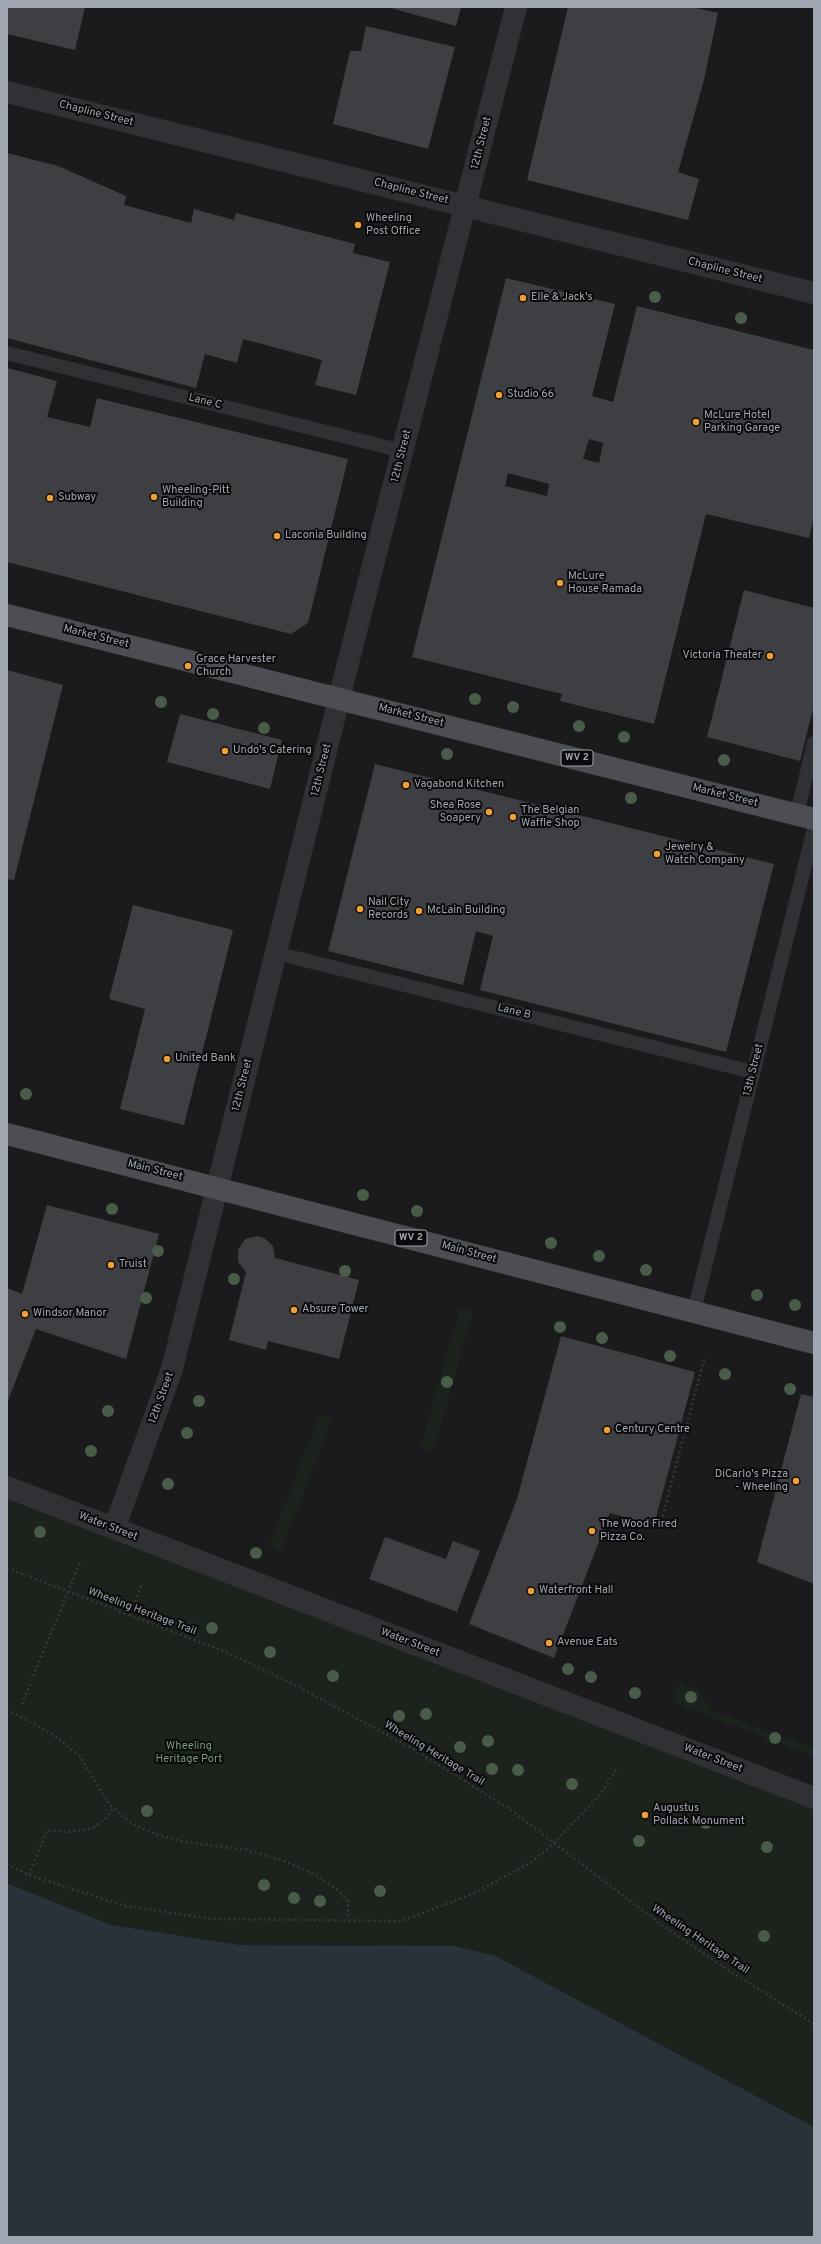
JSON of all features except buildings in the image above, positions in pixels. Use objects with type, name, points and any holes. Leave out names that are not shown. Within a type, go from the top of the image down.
[{"type":"main road","name":"Market Street","points":[[7,615],[340,698],[805,817]]},
{"type":"main road","name":"Main Street","points":[[7,1134],[217,1187],[814,1343]]},
{"type":"street","name":"12th Street","points":[[114,1529],[172,1370],[340,698],[516,7]]},
{"type":"street","name":"Chapline Street","points":[[7,92],[814,293]]},
{"type":"street","name":"Water Street","points":[[7,1487],[814,1798]]},
{"type":"lane","name":"Lane C","points":[[7,353],[403,451]]},
{"type":"lane","points":[[805,817],[814,743]]},
{"type":"lane","name":"13th Street","points":[[694,1311],[814,829]]},
{"type":"lane","name":"Lane B","points":[[276,953],[753,1072]]},
{"type":"path","points":[[660,1526],[705,1356]]},
{"type":"path","points":[[22,1704],[81,1560]]},
{"type":"path","name":"Wheeling Heritage Trail","points":[[7,1568],[228,1653],[292,1683],[360,1718],[508,1808],[662,1925],[719,1964],[814,2024]]},
{"type":"path","points":[[130,1616],[142,1584]]},
{"type":"path","points":[[7,1710],[53,1734],[80,1756],[109,1804],[131,1823],[155,1834],[185,1842],[247,1850],[284,1861],[318,1876],[339,1891],[348,1901],[348,1919]]},
{"type":"path","points":[[7,1864],[29,1874],[125,1906],[213,1919],[348,1919],[402,1921],[472,1894],[532,1862],[554,1843],[596,1799],[607,1785],[617,1768]]},
{"type":"path","points":[[29,1874],[47,1830],[70,1832],[93,1828],[105,1819],[114,1808]]},
{"type":"shaded area","points":[[7,7],[814,7],[814,1798],[7,1487]]},
{"type":"shaded area","points":[[7,1883],[112,1925],[241,1945],[454,1946],[496,1956],[814,2127],[814,2237],[7,2237]]},
{"type":"green space","points":[[460,1308],[473,1311],[433,1453],[420,1449]]},
{"type":"green space","points":[[320,1414],[332,1419],[281,1552],[268,1547]]},
{"type":"green space","name":"Wheeling Heritage Port","points":[[7,1487],[814,1798],[814,2127],[496,1956],[362,1945],[241,1945],[112,1925],[7,1883]]},
{"type":"green space","points":[[679,1682],[696,1688],[712,1710],[814,1749],[814,1756],[672,1702]]},
{"type":"place","name":"Wheeling Post Office","points":[[358,225]]},
{"type":"place","name":"Elle & Jack's","points":[[523,298]]},
{"type":"place","name":"Studio 66","points":[[499,395]]},
{"type":"place","name":"McLure Hotel Parking Garage","points":[[696,422]]},
{"type":"place","name":"Wheeling-Pitt Building","points":[[154,497]]},
{"type":"place","name":"Subway","points":[[50,498]]},
{"type":"place","name":"Laconia Building","points":[[277,536]]},
{"type":"place","name":"McLure House Ramada","points":[[560,583]]},
{"type":"place","name":"Victoria Theater","points":[[770,656]]},
{"type":"place","name":"Grace Harvester Church","points":[[188,666]]},
{"type":"place","name":"Undo's Catering","points":[[225,751]]},
{"type":"place","name":"Vagabond Kitchen","points":[[406,785]]},
{"type":"place","name":"Shea Rose Soapery","points":[[489,812]]},
{"type":"place","name":"The Belgian Waffle Shop","points":[[513,817]]},
{"type":"place","name":"Jewelry & Watch Company","points":[[657,854]]},
{"type":"place","name":"Nail City Records","points":[[360,909]]},
{"type":"place","name":"McLain Building","points":[[419,911]]},
{"type":"place","name":"United Bank","points":[[167,1059]]},
{"type":"place","name":"Truist","points":[[111,1265]]},
{"type":"place","name":"Absure Tower","points":[[294,1310]]},
{"type":"place","name":"Windsor Manor","points":[[25,1314]]},
{"type":"place","name":"Century Centre","points":[[607,1430]]},
{"type":"place","name":"DiCarlo's Pizza - Wheeling","points":[[796,1481]]},
{"type":"place","name":"The Wood Fired Pizza Co.","points":[[592,1531]]},
{"type":"place","name":"Waterfront Hall","points":[[531,1591]]},
{"type":"place","name":"Avenue Eats","points":[[549,1643]]},
{"type":"place","name":"Augustus Pollack Monument","points":[[645,1815]]}]
